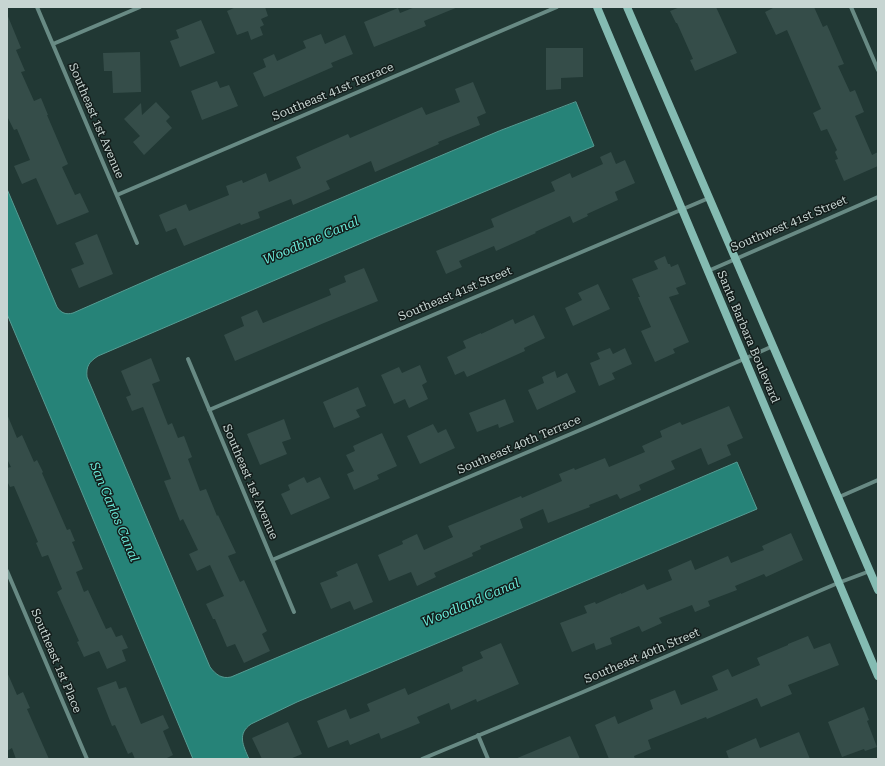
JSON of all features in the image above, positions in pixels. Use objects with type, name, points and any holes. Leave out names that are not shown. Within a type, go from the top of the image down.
[{"type":"main road","name":"Santa Barbara Boulevard","points":[[597,7],[878,676]]},
{"type":"main road","name":"Santa Barbara Boulevard","points":[[627,7],[878,590]]},
{"type":"street","name":"Southeast 1st Avenue","points":[[37,7],[137,243]]},
{"type":"street","points":[[53,44],[140,7]]},
{"type":"street","name":"Southeast 41st Terrace","points":[[117,195],[557,7]]},
{"type":"street","points":[[851,7],[878,70]]},
{"type":"street","name":"Southwest 41st Street","points":[[708,271],[878,196]]},
{"type":"street","name":"Southeast 41st Street","points":[[209,410],[710,198]]},
{"type":"street","name":"Southeast 40th Terrace","points":[[272,560],[592,425],[774,346]]},
{"type":"street","name":"Southeast 1st Avenue","points":[[188,359],[294,612]]},
{"type":"street","points":[[839,497],[878,480]]},
{"type":"street","name":"Southeast 40th Street","points":[[422,759],[583,692],[838,582],[870,570]]},
{"type":"street","name":"Southeast 1st Place","points":[[7,571],[87,759]]},
{"type":"street","points":[[478,735],[488,759]]},
{"type":"water","points":[[576,102],[594,146],[378,236],[98,356],[92,360],[87,370],[87,377],[210,667],[219,676],[231,677],[737,462],[757,509],[297,702],[251,724],[244,732],[242,740],[249,759],[193,759],[7,314],[7,189],[57,307],[60,311],[70,314],[499,131]]},
{"type":"building","points":[[236,7],[265,7],[268,16],[261,19],[264,25],[260,27],[263,35],[251,40],[248,31],[237,35],[227,11]]},
{"type":"building","points":[[415,7],[458,7],[424,21],[426,26],[374,47],[364,22],[398,8],[400,13]]},
{"type":"building","points":[[680,7],[716,7],[737,53],[695,71],[690,60],[693,59],[670,11]]},
{"type":"building","points":[[775,7],[814,7],[823,27],[827,25],[844,64],[838,66],[850,92],[855,90],[864,112],[855,116],[872,155],[878,152],[878,166],[844,181],[835,160],[838,159],[835,152],[837,150],[827,129],[821,131],[813,113],[821,109],[787,30],[776,35],[765,12]]},
{"type":"building","points":[[7,14],[21,48],[16,50],[25,71],[21,72],[34,101],[41,98],[68,164],[62,167],[75,195],[80,193],[89,212],[57,225],[36,178],[22,184],[14,166],[30,160],[17,129],[14,130],[7,116]]},
{"type":"building","points":[[201,20],[215,53],[180,67],[170,41],[179,38],[176,30]]},
{"type":"building","points":[[321,34],[325,44],[345,35],[353,54],[331,63],[333,67],[264,97],[253,73],[266,67],[263,59],[274,54],[277,61],[306,48],[303,41]]},
{"type":"building","points":[[546,48],[583,48],[583,77],[561,78],[561,89],[546,90]]},
{"type":"building","points":[[140,52],[141,92],[113,93],[112,71],[104,71],[103,53]]},
{"type":"building","points":[[217,81],[220,88],[229,85],[238,106],[202,120],[191,91]]},
{"type":"building","points":[[473,82],[486,113],[477,117],[480,125],[438,142],[439,144],[375,172],[371,161],[326,181],[330,189],[293,205],[291,199],[258,212],[260,218],[241,225],[240,223],[184,246],[176,228],[166,232],[159,215],[186,204],[189,211],[229,195],[226,186],[242,180],[243,183],[266,173],[269,182],[301,168],[296,157],[348,134],[350,138],[422,107],[426,115],[460,102],[455,89]]},
{"type":"building","points":[[156,102],[170,117],[166,121],[172,128],[144,155],[133,142],[140,136],[124,119],[141,103],[142,115]]},
{"type":"building","points":[[611,152],[616,164],[625,160],[635,183],[615,192],[618,200],[587,214],[588,216],[573,223],[570,216],[496,251],[494,246],[459,261],[462,267],[446,274],[436,251],[494,227],[491,219],[555,191],[551,182],[570,173],[572,178],[603,164],[600,157]]},
{"type":"building","points":[[97,234],[113,274],[79,288],[71,269],[84,264],[75,243]]},
{"type":"building","points":[[665,256],[671,267],[678,264],[686,284],[676,288],[679,294],[669,297],[689,342],[673,349],[675,353],[655,362],[641,331],[651,327],[632,279],[658,269],[654,261]]},
{"type":"building","points":[[364,268],[378,301],[235,361],[224,335],[244,326],[241,317],[257,310],[263,323],[331,295],[329,289],[346,282],[344,276]]},
{"type":"building","points":[[598,284],[610,309],[573,326],[565,308],[582,300],[578,293]]},
{"type":"building","points":[[534,315],[545,338],[524,348],[525,351],[467,377],[464,371],[455,375],[447,357],[466,348],[463,341],[513,319],[515,324]]},
{"type":"building","points":[[610,348],[613,354],[625,348],[632,364],[612,373],[615,379],[599,386],[590,363],[600,359],[597,353]]},
{"type":"building","points":[[151,358],[160,381],[152,384],[168,425],[172,423],[178,438],[184,436],[192,457],[188,459],[200,491],[206,489],[217,516],[218,515],[236,553],[228,556],[240,582],[244,580],[267,631],[262,634],[270,651],[244,663],[235,644],[227,647],[215,619],[213,619],[206,604],[224,596],[210,565],[197,571],[189,554],[198,550],[183,519],[180,521],[164,481],[171,479],[143,407],[132,411],[126,397],[131,395],[121,371]]},
{"type":"building","points":[[420,365],[427,382],[422,385],[428,399],[409,408],[405,399],[394,404],[381,375],[399,367],[402,373]]},
{"type":"building","points":[[555,371],[557,378],[567,373],[576,392],[537,410],[528,390],[544,383],[542,377]]},
{"type":"building","points":[[358,387],[366,406],[356,410],[360,417],[334,428],[323,402]]},
{"type":"building","points":[[505,399],[514,422],[499,428],[498,424],[477,432],[469,413]]},
{"type":"building","points":[[729,406],[743,438],[727,445],[731,455],[708,465],[701,448],[671,461],[675,469],[639,485],[641,490],[620,499],[617,494],[589,505],[590,507],[548,523],[543,509],[520,519],[523,528],[480,546],[481,549],[472,553],[473,556],[434,573],[436,577],[417,586],[411,572],[389,581],[378,555],[403,544],[402,541],[417,534],[424,550],[453,537],[448,526],[562,481],[559,474],[574,468],[575,470],[605,458],[609,467],[645,452],[642,446],[662,437],[660,431],[680,422],[682,425]]},
{"type":"building","points":[[7,414],[17,438],[22,435],[34,462],[37,460],[67,530],[70,529],[75,541],[72,542],[83,569],[76,572],[84,592],[88,590],[106,629],[111,627],[116,637],[122,635],[128,648],[122,650],[126,661],[107,669],[99,651],[84,657],[77,642],[79,641],[57,592],[62,589],[48,555],[42,557],[36,543],[38,542],[14,486],[10,487],[7,481],[7,468],[11,467],[7,459]]},
{"type":"building","points":[[284,419],[291,439],[282,442],[287,454],[260,465],[247,434]]},
{"type":"building","points":[[433,424],[438,433],[446,429],[455,448],[420,464],[407,436]]},
{"type":"building","points":[[382,433],[397,466],[377,475],[379,479],[354,490],[347,474],[354,471],[346,455],[355,451],[353,446]]},
{"type":"building","points":[[304,477],[307,483],[320,477],[330,498],[291,515],[281,494],[290,490],[288,485]]},
{"type":"building","points":[[791,533],[803,560],[766,577],[764,574],[735,586],[737,590],[708,601],[710,606],[695,612],[692,605],[659,618],[662,623],[642,632],[639,626],[610,638],[612,644],[596,650],[594,643],[572,652],[560,623],[587,613],[584,606],[595,602],[596,604],[644,584],[647,590],[672,580],[668,570],[691,560],[695,570],[728,556],[731,563],[764,550],[762,546]]},
{"type":"building","points":[[357,563],[373,602],[354,610],[350,601],[331,609],[320,583],[338,576],[336,572]]},
{"type":"building","points":[[808,636],[814,649],[830,643],[839,665],[788,685],[792,694],[761,707],[757,698],[707,719],[706,717],[648,740],[651,749],[634,756],[635,759],[609,759],[595,725],[615,716],[618,724],[653,709],[650,700],[675,690],[681,705],[718,690],[712,676],[728,669],[732,677],[760,665],[757,658]]},
{"type":"building","points":[[501,643],[519,684],[477,702],[476,699],[451,710],[449,703],[417,717],[420,723],[381,739],[379,733],[350,745],[348,740],[328,748],[317,721],[346,709],[350,719],[370,711],[367,704],[405,688],[408,695],[463,671],[462,667],[483,658],[480,652]]},
{"type":"building","points":[[7,672],[17,695],[23,692],[30,708],[27,709],[49,759],[16,759],[12,748],[7,751]]},
{"type":"building","points":[[116,681],[119,689],[126,687],[141,724],[163,715],[169,728],[163,731],[173,755],[165,759],[135,759],[132,752],[128,754],[115,725],[112,726],[97,688]]},
{"type":"building","points":[[864,707],[869,720],[867,721],[877,747],[865,751],[864,749],[842,757],[828,722]]},
{"type":"building","points":[[288,722],[302,754],[290,759],[262,759],[252,738]]},
{"type":"building","points":[[799,732],[810,759],[729,759],[726,751],[756,738],[760,748]]},
{"type":"building","points":[[570,736],[580,759],[515,759]]},
{"type":"water label","name":"Woodbine Canal","points":[[311,241]]},
{"type":"water label","name":"San Carlos Canal","points":[[114,512]]},
{"type":"water label","name":"Woodland Canal","points":[[471,603]]}]
